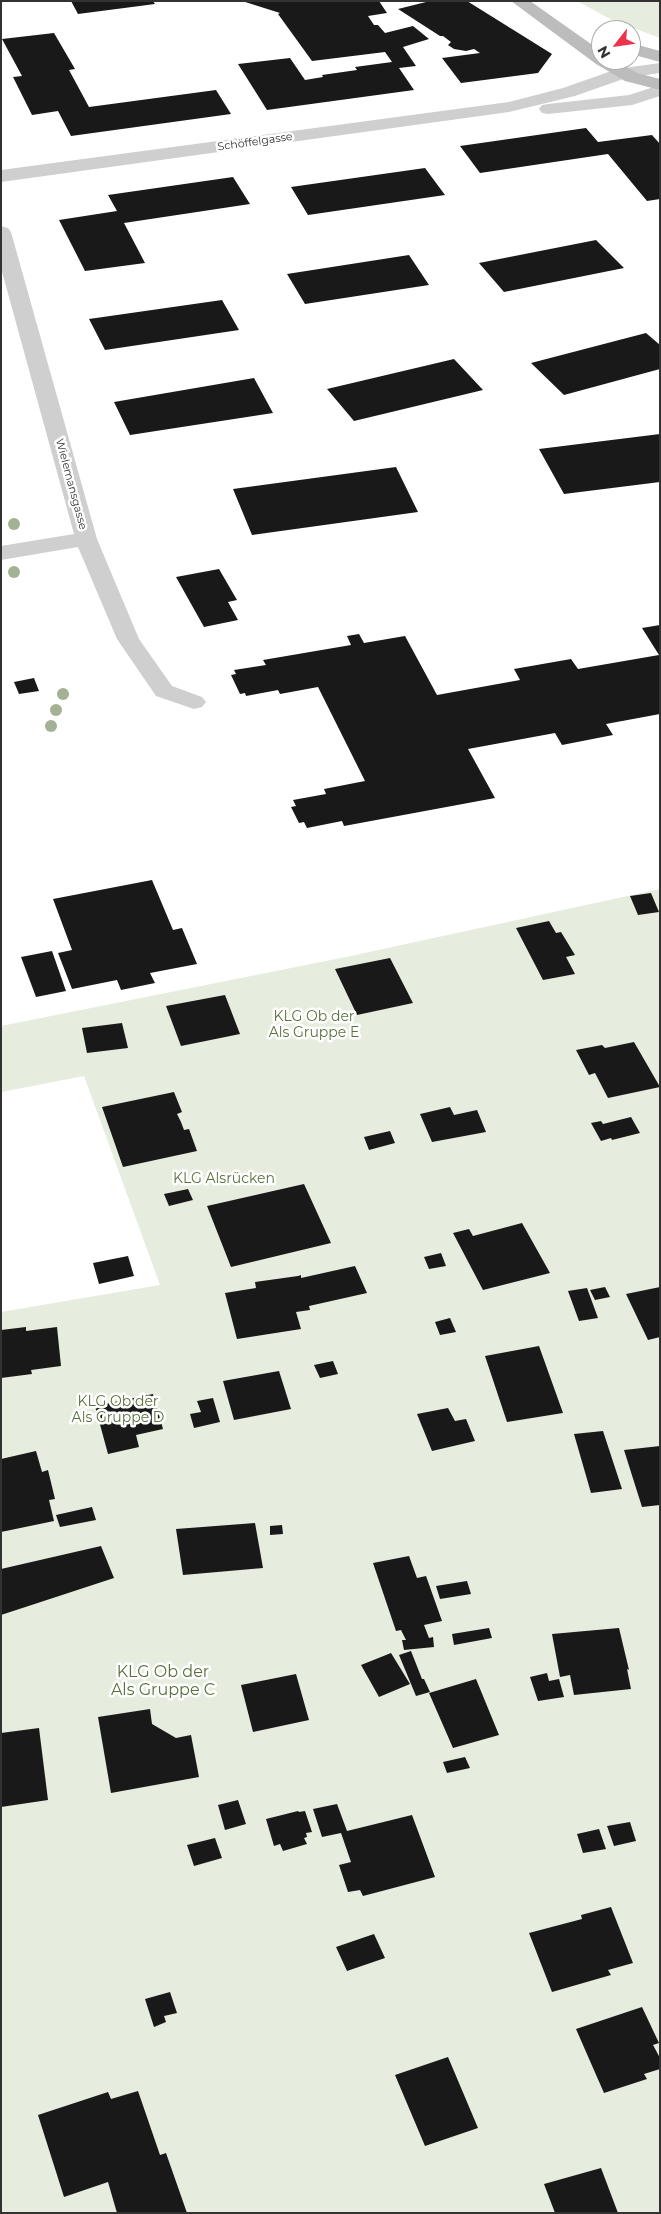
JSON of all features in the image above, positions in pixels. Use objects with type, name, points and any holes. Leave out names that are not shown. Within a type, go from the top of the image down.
[{"type":"main road","points":[[519,1],[591,52]]},
{"type":"main road","points":[[533,1],[591,33]]},
{"type":"main road","points":[[641,51],[660,57]]},
{"type":"main road","points":[[618,70],[660,85]]},
{"type":"street","name":"Schöffelgasse","points":[[1,176],[510,107],[569,92],[623,73],[660,68]]},
{"type":"street","name":"Schöffelgasse","points":[[510,107],[550,110],[598,105],[632,100],[660,90]]},
{"type":"street","name":"Wielemansgasse","points":[[1,232],[86,539],[128,639],[164,691],[194,702]]},
{"type":"street","points":[[1,553],[86,539]]},
{"type":"green space","points":[[577,1],[660,1],[660,38],[641,31],[641,20],[612,20]]},
{"type":"green space","points":[[660,889],[660,2213],[1,2213],[1,1312],[160,1285],[84,1076],[1,1092],[1,1026],[346,957]]},
{"type":"building","points":[[71,1],[153,1],[155,4],[78,14]]},
{"type":"building","points":[[242,1],[379,1],[387,13],[368,16],[374,25],[378,25],[385,33],[413,26],[429,39],[403,47],[416,66],[399,68],[414,90],[267,110],[238,64],[290,58],[305,80],[323,77],[322,75],[357,70],[355,67],[392,62],[385,52],[312,61],[278,14],[280,13]]},
{"type":"building","points":[[430,1],[467,1],[552,54],[538,73],[461,83],[442,58],[480,53],[474,49],[466,51],[454,49],[448,45],[451,42],[443,36],[440,36],[398,9]]},
{"type":"building","points":[[54,33],[75,69],[69,70],[89,107],[216,90],[231,114],[71,136],[58,111],[32,115],[13,77],[22,76],[2,39]]},
{"type":"building","points":[[586,128],[598,142],[652,135],[660,144],[660,199],[647,201],[608,154],[480,173],[460,146]]},
{"type":"building","points":[[425,168],[445,195],[308,215],[291,187]]},
{"type":"building","points":[[233,177],[250,204],[124,223],[145,263],[85,271],[59,220],[117,211],[108,195]]},
{"type":"building","points":[[596,240],[624,268],[504,292],[479,263]]},
{"type":"building","points":[[409,255],[429,285],[305,304],[287,274]]},
{"type":"building","points":[[222,300],[239,330],[105,350],[89,319]]},
{"type":"building","points":[[646,333],[660,345],[660,369],[564,395],[531,363]]},
{"type":"building","points":[[454,359],[483,390],[354,421],[327,389]]},
{"type":"building","points":[[254,378],[273,413],[130,435],[114,402]]},
{"type":"building","points":[[660,434],[660,482],[564,494],[539,449]]},
{"type":"building","points":[[396,467],[418,512],[252,535],[233,489]]},
{"type":"building","points":[[219,569],[237,600],[228,602],[238,620],[204,627],[176,577]]},
{"type":"building","points":[[660,625],[660,714],[606,724],[613,735],[562,745],[555,733],[468,749],[495,798],[344,826],[342,821],[307,828],[304,822],[299,823],[291,807],[296,806],[293,800],[326,794],[324,789],[365,781],[318,687],[280,694],[278,690],[246,696],[245,693],[240,694],[231,675],[236,674],[234,670],[266,665],[263,660],[351,645],[347,636],[359,634],[364,643],[405,636],[437,695],[520,680],[514,669],[571,659],[578,669],[659,655],[642,628]]},
{"type":"building","points":[[34,678],[39,691],[19,694],[14,682]]},
{"type":"building","points":[[152,880],[173,930],[182,928],[197,964],[150,973],[155,983],[121,990],[117,980],[72,989],[58,953],[72,950],[53,899]]},
{"type":"building","points":[[651,893],[659,912],[638,915],[630,896]]},
{"type":"building","points":[[549,921],[556,933],[561,932],[575,955],[566,957],[575,974],[543,980],[516,928]]},
{"type":"building","points":[[52,951],[66,991],[36,997],[21,957]]},
{"type":"building","points":[[390,958],[413,1003],[357,1015],[335,969]]},
{"type":"building","points":[[225,995],[240,1034],[181,1046],[166,1006]]},
{"type":"building","points":[[122,1023],[128,1048],[87,1053],[82,1028]]},
{"type":"building","points":[[634,1042],[660,1087],[608,1098],[595,1073],[589,1075],[576,1050],[602,1045],[605,1048]]},
{"type":"building","points":[[174,1092],[182,1112],[177,1114],[184,1130],[189,1129],[197,1151],[123,1167],[102,1107]]},
{"type":"building","points":[[450,1107],[454,1115],[477,1110],[486,1132],[432,1142],[420,1114]]},
{"type":"building","points":[[631,1117],[640,1133],[612,1140],[611,1138],[601,1141],[591,1123],[601,1121],[603,1124]]},
{"type":"building","points":[[390,1131],[395,1143],[369,1150],[364,1137]]},
{"type":"building","points":[[304,1184],[331,1243],[231,1267],[207,1206]]},
{"type":"building","points":[[188,1189],[193,1200],[169,1206],[164,1194]]},
{"type":"building","points":[[522,1223],[550,1273],[483,1290],[453,1233],[469,1229],[473,1236]]},
{"type":"building","points":[[441,1253],[446,1266],[429,1269],[424,1257]]},
{"type":"building","points":[[128,1256],[134,1276],[99,1284],[93,1263]]},
{"type":"building","points":[[355,1266],[367,1293],[309,1306],[310,1310],[296,1312],[301,1329],[237,1339],[225,1293],[256,1288],[255,1282],[301,1275],[301,1278]]},
{"type":"building","points":[[605,1287],[610,1297],[595,1300],[590,1290]]},
{"type":"building","points":[[660,1287],[660,1337],[648,1340],[626,1294]]},
{"type":"building","points":[[587,1288],[598,1318],[579,1321],[568,1291]]},
{"type":"building","points":[[450,1318],[456,1332],[440,1335],[435,1322]]},
{"type":"building","points":[[26,1327],[26,1331],[57,1327],[61,1366],[31,1370],[32,1374],[1,1378],[1,1330]]},
{"type":"building","points":[[539,1346],[563,1413],[507,1422],[485,1356]]},
{"type":"building","points":[[333,1361],[338,1374],[320,1378],[314,1365]]},
{"type":"building","points":[[279,1371],[291,1409],[234,1420],[223,1381]]},
{"type":"building","points":[[153,1394],[163,1429],[136,1435],[139,1447],[108,1454],[95,1406]]},
{"type":"building","points":[[213,1398],[220,1422],[194,1428],[190,1414],[201,1412],[197,1401]]},
{"type":"building","points":[[448,1408],[455,1421],[466,1419],[475,1441],[432,1451],[417,1414]]},
{"type":"building","points":[[603,1431],[622,1489],[591,1493],[574,1434]]},
{"type":"building","points":[[660,1446],[660,1505],[642,1507],[624,1450]]},
{"type":"building","points":[[36,1451],[42,1472],[48,1470],[55,1499],[49,1500],[54,1521],[1,1532],[1,1459]]},
{"type":"building","points":[[92,1507],[96,1520],[60,1527],[56,1515]]},
{"type":"building","points":[[255,1523],[263,1568],[183,1575],[176,1529]]},
{"type":"building","points":[[282,1525],[283,1534],[270,1535],[270,1526]]},
{"type":"building","points":[[101,1546],[114,1578],[1,1615],[1,1569]]},
{"type":"building","points":[[409,1556],[417,1578],[426,1576],[442,1621],[424,1625],[429,1638],[433,1637],[434,1647],[404,1650],[402,1640],[406,1640],[401,1630],[396,1631],[373,1563]]},
{"type":"building","points":[[467,1581],[471,1594],[440,1599],[436,1586]]},
{"type":"building","points":[[489,1628],[492,1638],[454,1645],[452,1634]]},
{"type":"building","points":[[619,1628],[629,1670],[627,1669],[631,1689],[574,1695],[570,1675],[560,1677],[552,1634]]},
{"type":"building","points":[[411,1651],[422,1679],[424,1679],[430,1692],[416,1696],[399,1655]]},
{"type":"building","points":[[391,1653],[410,1684],[379,1697],[361,1665]]},
{"type":"building","points":[[547,1673],[549,1681],[559,1679],[564,1697],[538,1701],[530,1677]]},
{"type":"building","points":[[296,1674],[309,1720],[253,1732],[241,1685]]},
{"type":"building","points":[[476,1679],[499,1735],[453,1748],[429,1693]]},
{"type":"building","points":[[150,1709],[152,1724],[176,1738],[191,1735],[199,1777],[111,1793],[98,1717]]},
{"type":"building","points":[[39,1728],[48,1800],[1,1807],[1,1733]]},
{"type":"building","points":[[465,1757],[470,1768],[447,1773],[443,1762]]},
{"type":"building","points":[[238,1800],[246,1824],[225,1830],[218,1805]]},
{"type":"building","points":[[337,1804],[347,1831],[412,1815],[435,1877],[363,1896],[360,1890],[348,1892],[339,1865],[351,1862],[341,1833],[322,1837],[313,1809]]},
{"type":"building","points":[[305,1811],[312,1832],[306,1833],[307,1837],[304,1838],[307,1844],[283,1851],[280,1844],[274,1846],[266,1819]]},
{"type":"building","points":[[630,1822],[636,1841],[614,1846],[607,1826]]},
{"type":"building","points":[[599,1829],[606,1849],[583,1853],[577,1834]]},
{"type":"building","points":[[215,1838],[222,1858],[194,1866],[187,1845]]},
{"type":"building","points":[[611,1907],[633,1963],[608,1970],[611,1975],[552,1992],[529,1933],[582,1919],[581,1915]]},
{"type":"building","points":[[374,1934],[385,1958],[347,1971],[336,1947]]},
{"type":"building","points":[[170,1992],[177,2013],[164,2016],[166,2022],[154,2027],[145,1999]]},
{"type":"building","points":[[642,2007],[659,2043],[653,2045],[660,2058],[660,2069],[644,2074],[647,2079],[604,2093],[576,2029]]},
{"type":"building","points":[[448,2057],[478,2128],[425,2146],[395,2075]]},
{"type":"building","points":[[138,2091],[160,2155],[166,2153],[187,2213],[117,2213],[108,2182],[64,2197],[38,2115],[108,2092],[111,2099]]},
{"type":"building","points":[[601,2168],[618,2213],[555,2213],[544,2184]]},
{"type":"park label","name":"KLG Ob der Als Gruppe E","points":[[314,1026]]},
{"type":"park label","name":"KLG Alsrücken","points":[[224,1179]]},
{"type":"park label","name":"KLG Ob der Als Gruppe D","points":[[118,1410]]},
{"type":"park label","name":"KLG Ob der Als Gruppe C","points":[[163,1681]]}]
